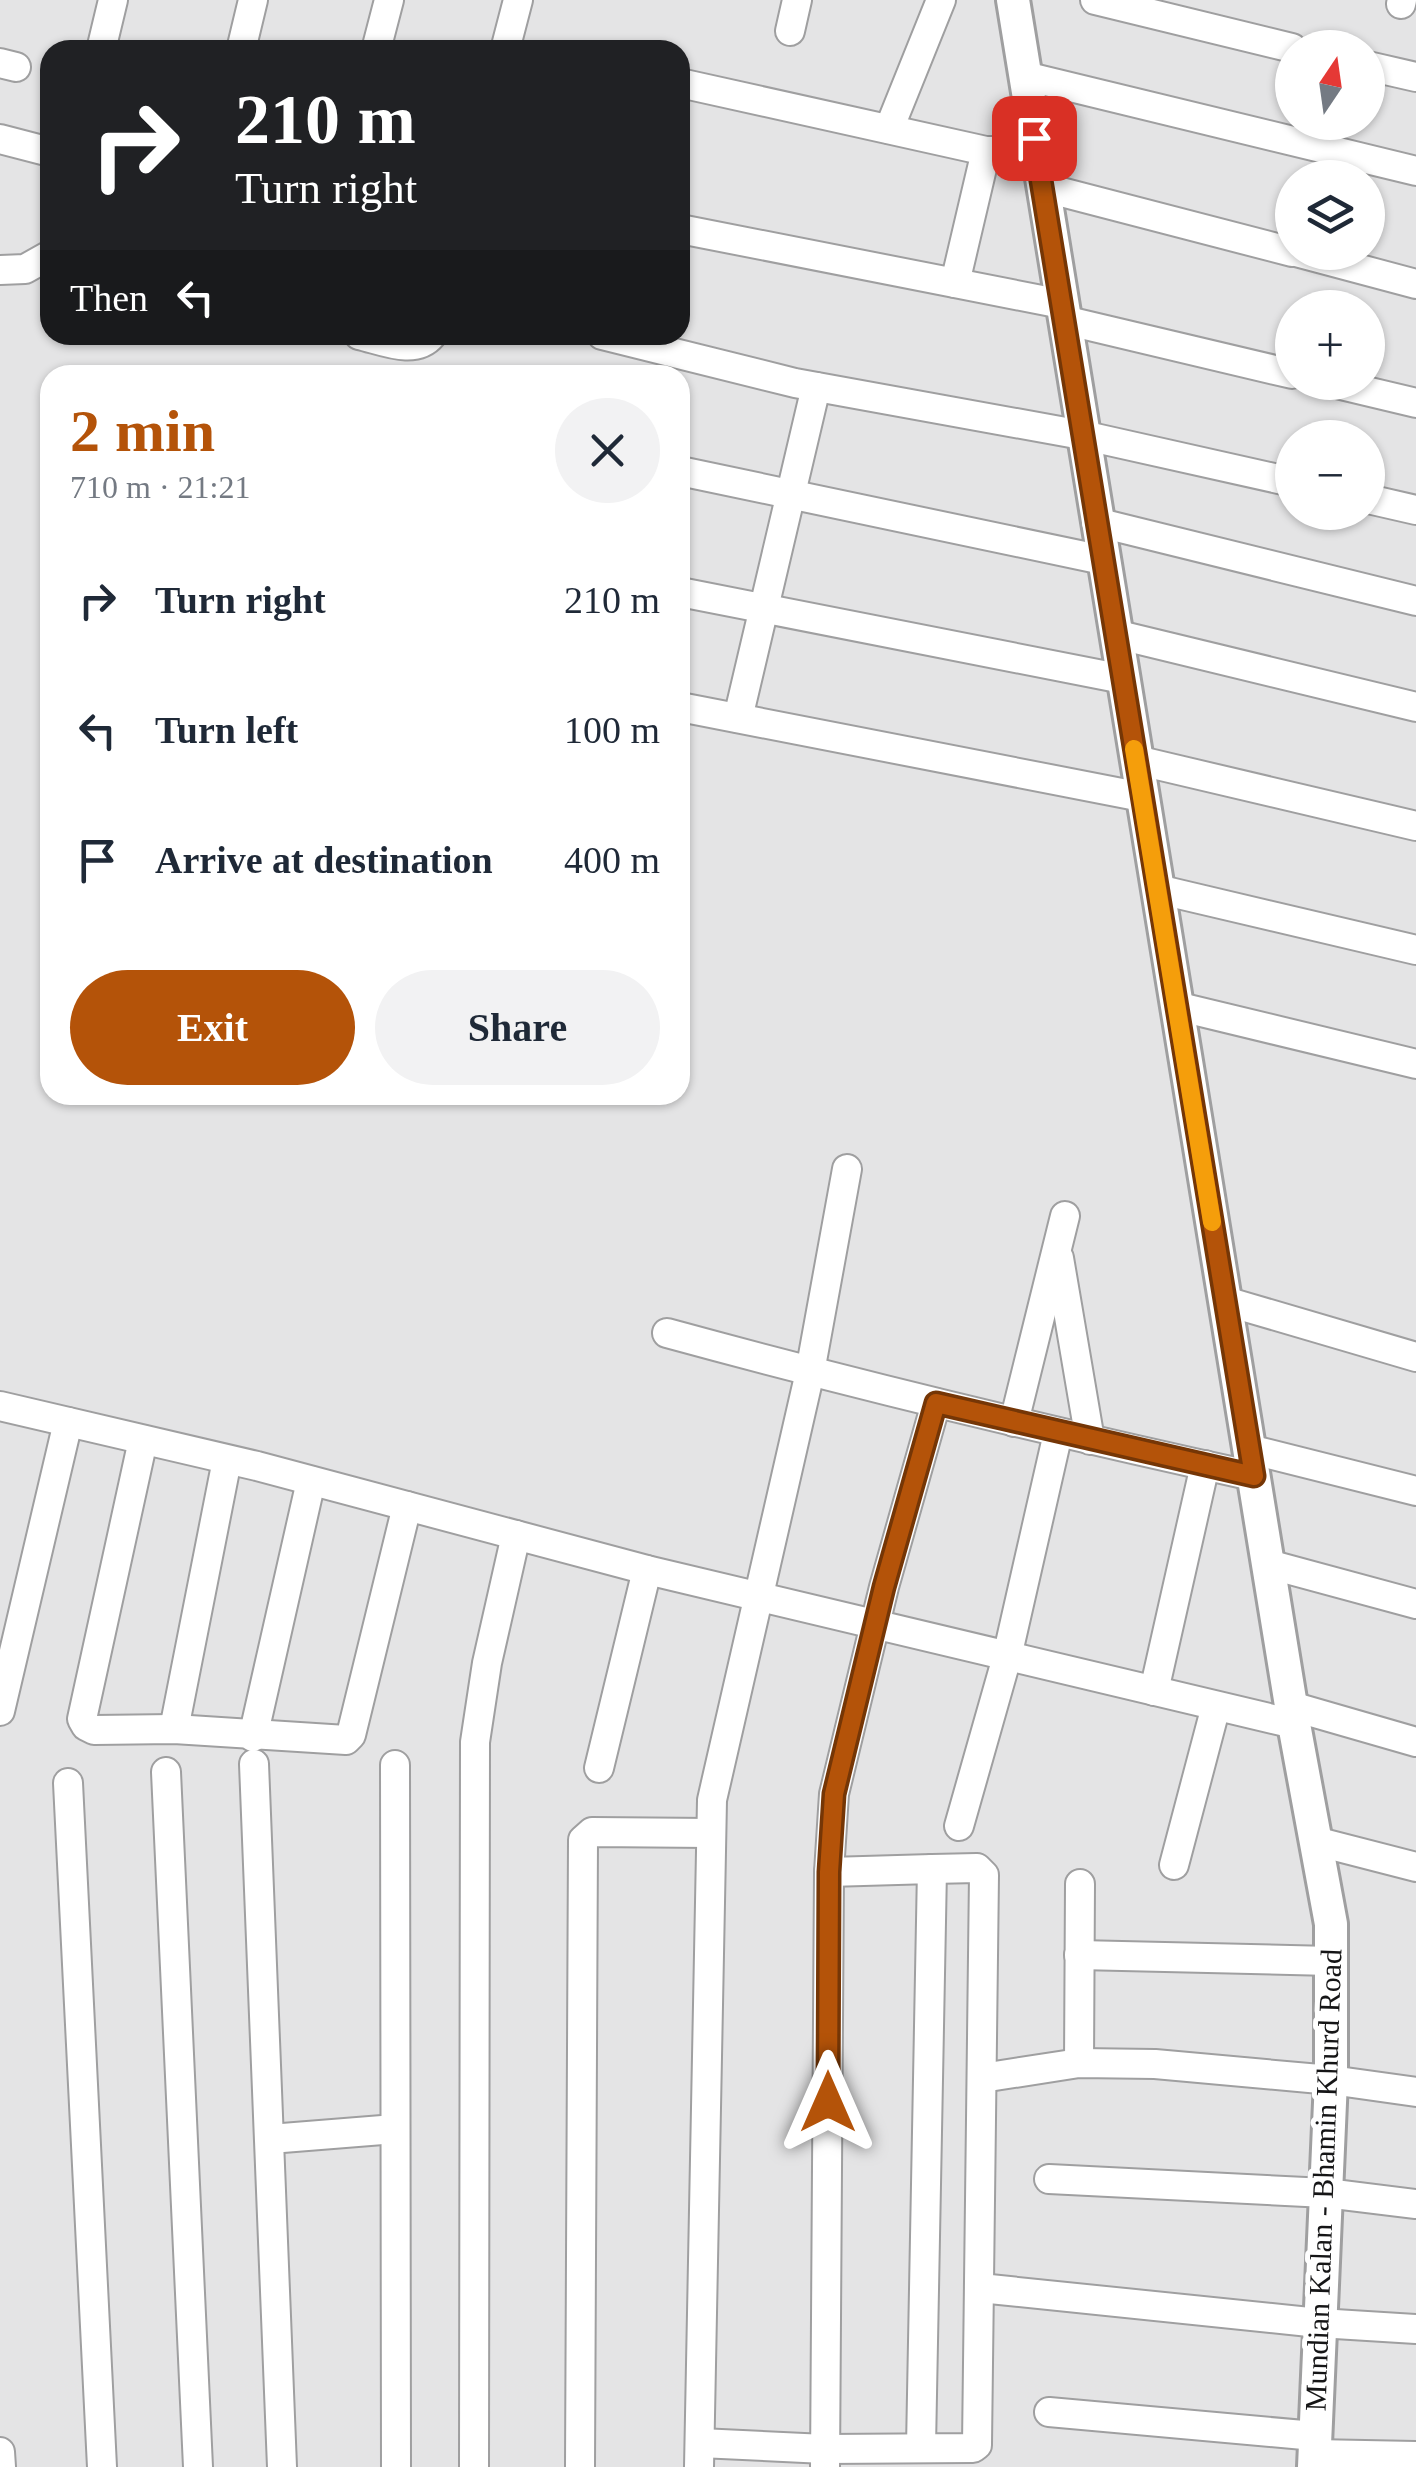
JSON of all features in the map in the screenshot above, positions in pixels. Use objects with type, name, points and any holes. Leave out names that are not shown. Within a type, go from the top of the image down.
[{"type":"street","points":[[103,40],[113,0]]},
{"type":"street","points":[[243,40],[253,0]]},
{"type":"street","points":[[379,40],[389,0]]},
{"type":"street","points":[[516,40],[518,0]]},
{"type":"street","points":[[790,31],[797,0]]},
{"type":"street","points":[[889,129],[941,0]]},
{"type":"street","name":"Mundian Kalan - Bhamin Khurd Road","points":[[1013,0],[1251,1462],[1331,1924],[1331,2080],[1314,2452]]},
{"type":"street","points":[[1095,0],[1275,44]]},
{"type":"street","points":[[1385,70],[1416,78]]},
{"type":"street","points":[[1024,76],[1416,171]]},
{"type":"street","points":[[690,85],[986,151],[999,151],[1034,138]]},
{"type":"street","points":[[0,140],[40,150]]},
{"type":"street","points":[[955,283],[986,151]]},
{"type":"street","points":[[1042,187],[1275,247]]},
{"type":"street","points":[[690,231],[955,283],[1275,369]]},
{"type":"street","points":[[0,270],[24,269],[40,260]]},
{"type":"street","points":[[1363,270],[1416,284]]},
{"type":"street","points":[[643,345],[816,387],[1082,435],[1275,478]]},
{"type":"street","points":[[738,718],[816,387]]},
{"type":"street","points":[[1385,396],[1416,403]]},
{"type":"street","points":[[690,473],[1103,560]]},
{"type":"street","points":[[1385,503],[1416,510]]},
{"type":"street","points":[[1096,522],[1416,601]]},
{"type":"street","points":[[690,594],[1122,680]]},
{"type":"street","points":[[1115,634],[1416,707]]},
{"type":"street","points":[[690,709],[1142,797]]},
{"type":"street","points":[[1136,760],[1416,826]]},
{"type":"street","points":[[1157,889],[1416,950]]},
{"type":"street","points":[[1176,1006],[1416,1064]]},
{"type":"street","points":[[829,1872],[977,1868],[984,1875],[978,2445],[825,2458],[700,2455],[715,1781],[810,1372],[847,1169]]},
{"type":"street","points":[[1014,1422],[1065,1216]]},
{"type":"street","points":[[1057,1247],[1090,1440]]},
{"type":"street","points":[[1225,1301],[1416,1357]]},
{"type":"street","points":[[667,1333],[1058,1433],[1205,1465],[1251,1462],[1416,1492]]},
{"type":"street","points":[[825,2458],[829,1872],[834,1794],[936,1403]]},
{"type":"street","points":[[0,1406],[228,1460],[875,1626],[1216,1706],[1293,1715],[1416,1742]]},
{"type":"street","points":[[0,1711],[68,1422]]},
{"type":"street","points":[[959,1826],[1008,1657],[1058,1433]]},
{"type":"street","points":[[143,1440],[82,1718],[94,1730],[174,1730],[254,1750],[344,1742],[406,1506]]},
{"type":"street","points":[[174,1730],[228,1460]]},
{"type":"street","points":[[1154,1691],[1205,1465]]},
{"type":"street","points":[[282,2467],[254,1750],[311,1481]]},
{"type":"street","points":[[474,2467],[475,1742],[487,1663],[516,1535]]},
{"type":"street","points":[[1268,1564],[1416,1604]]},
{"type":"street","points":[[598,1768],[648,1570]]},
{"type":"street","points":[[1174,1864],[1216,1706]]},
{"type":"street","points":[[395,1766],[396,2467]]},
{"type":"street","points":[[166,1772],[198,2467]]},
{"type":"street","points":[[68,1783],[102,2467]]},
{"type":"street","points":[[580,2467],[583,1840],[592,1832],[712,1833]]},
{"type":"street","points":[[1315,1841],[1416,1868]]},
{"type":"street","points":[[921,2447],[932,1868]]},
{"type":"street","points":[[1079,2063],[1080,1884]]},
{"type":"street","points":[[1079,1955],[1331,1961]]},
{"type":"street","points":[[982,2078],[1079,2063],[1155,2064],[1416,2092]]},
{"type":"street","points":[[270,2139],[395,2129]]},
{"type":"street","points":[[1049,2179],[1326,2193],[1416,2204]]},
{"type":"street","points":[[980,2288],[1319,2323],[1416,2329]]},
{"type":"street","points":[[1049,2412],[1314,2452],[1416,2456]]},
{"type":"street","points":[[0,2452],[1,2467]]},
{"type":"slow traffic","points":[[1134,749],[1212,1222]]},
{"type":"route","points":[[828,2102],[829,1872],[834,1794],[884,1587],[936,1403],[1254,1476],[1034,138]]}]
